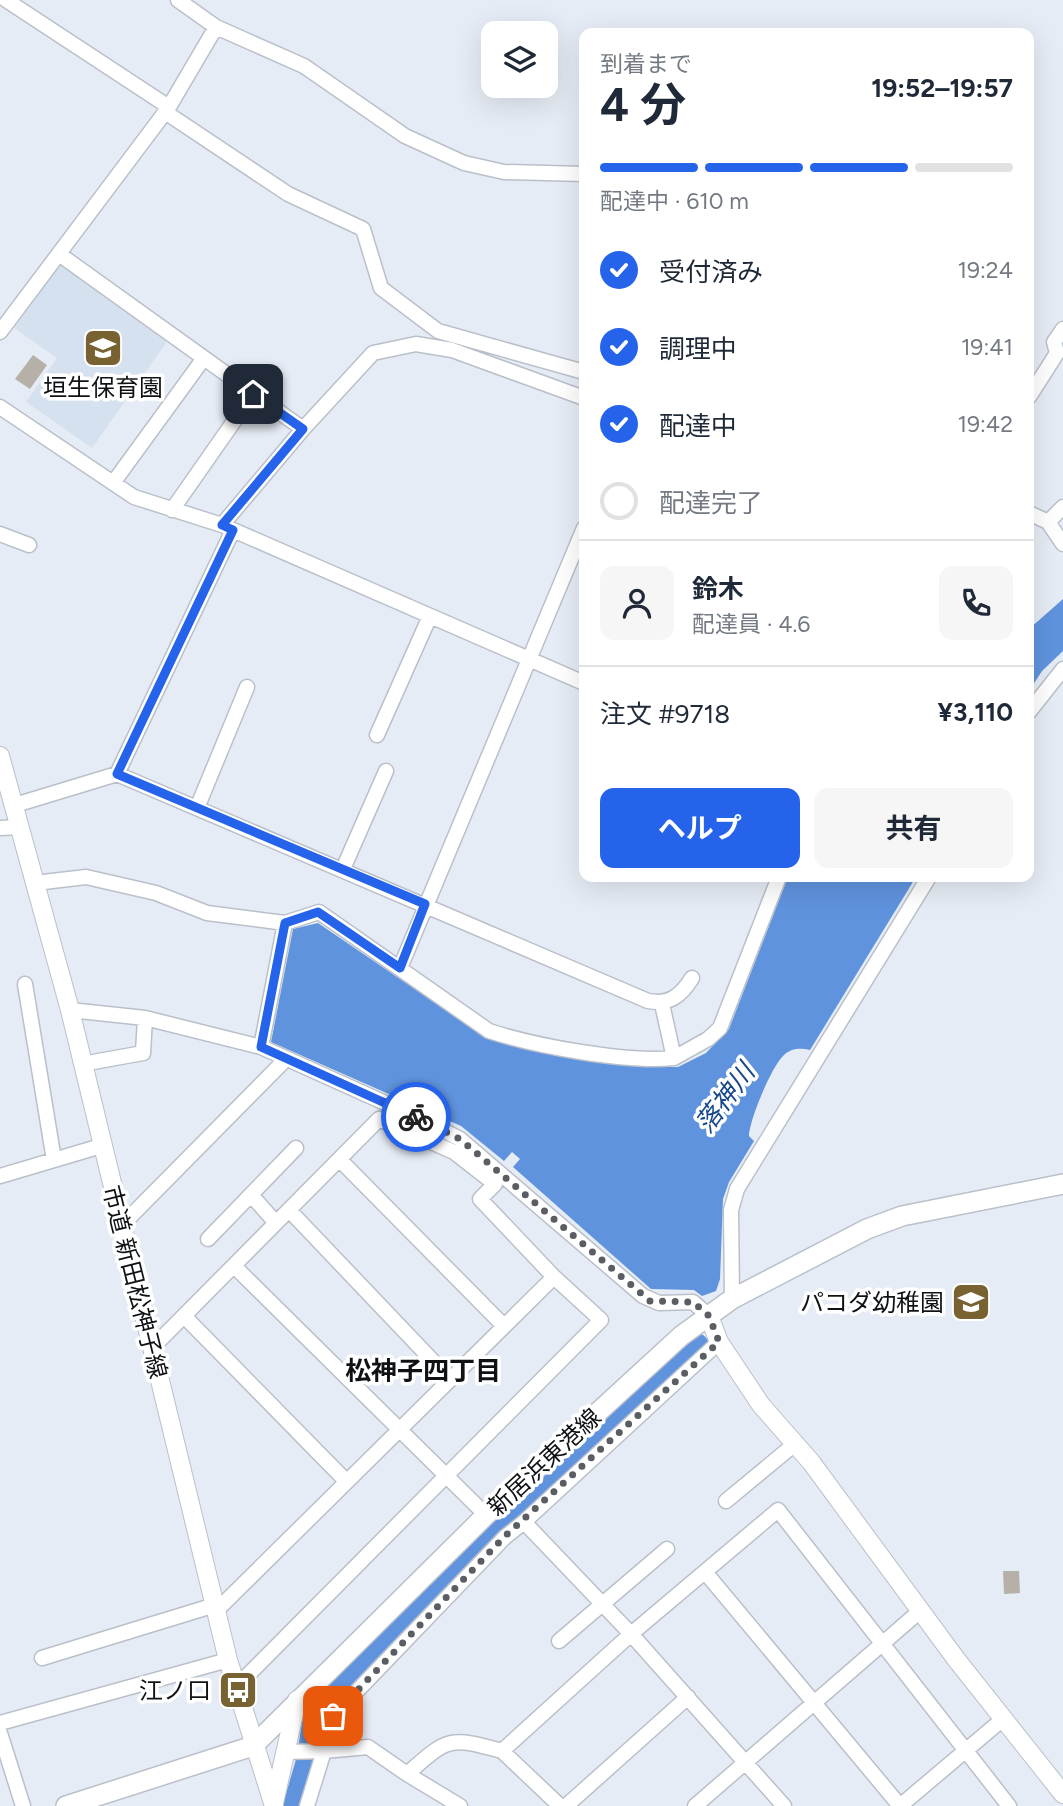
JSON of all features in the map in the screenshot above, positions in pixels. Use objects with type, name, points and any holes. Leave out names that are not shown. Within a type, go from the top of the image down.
[{"type":"main road","name":"新居浜東港線","points":[[66,1806],[94,1802],[253,1745],[486,1515],[681,1336],[732,1299],[867,1229],[902,1216],[1063,1184]]},
{"type":"street","points":[[0,4],[5,0],[288,194],[363,229],[381,288],[438,331],[579,371]]},
{"type":"street","points":[[178,0],[216,27],[304,66],[405,136],[451,158],[503,172],[579,174]]},
{"type":"street","points":[[0,332],[167,110],[216,27]]},
{"type":"street","points":[[59,254],[303,429]]},
{"type":"street","points":[[1034,389],[1060,350],[1054,342],[1063,329]]},
{"type":"street","points":[[117,774],[228,528],[303,429],[373,353],[416,344],[452,350],[579,396]]},
{"type":"street","points":[[113,483],[204,358]]},
{"type":"street","points":[[172,510],[253,394]]},
{"type":"street","points":[[0,407],[134,497],[228,528],[579,681]]},
{"type":"street","points":[[1048,522],[1063,507]]},
{"type":"street","points":[[1034,515],[1048,522],[1063,544]]},
{"type":"street","points":[[0,534],[29,545]]},
{"type":"street","points":[[400,968],[579,540]]},
{"type":"street","points":[[377,735],[430,616]]},
{"type":"street","points":[[1034,706],[1063,669]]},
{"type":"street","points":[[197,808],[247,687]]},
{"type":"street","name":"市道 新田松神子線","points":[[0,756],[70,1010],[228,1660],[273,1806]]},
{"type":"street","points":[[343,869],[386,771]]},
{"type":"street","points":[[15,805],[117,774],[648,1001],[662,1004],[684,992],[692,978]]},
{"type":"street","points":[[0,828],[21,827]]},
{"type":"street","points":[[35,883],[86,877],[156,893],[207,913],[285,923],[318,912],[489,1031],[539,1044],[639,1058],[674,1058],[701,1044],[720,1028],[777,882]]},
{"type":"street","points":[[732,1299],[731,1210],[737,1189],[926,882]]},
{"type":"street","points":[[261,1047],[285,923]]},
{"type":"street","points":[[24,984],[54,1160]]},
{"type":"street","points":[[662,1004],[674,1058]]},
{"type":"street","points":[[70,1010],[145,1018],[261,1047],[460,1139],[643,1296],[659,1303],[693,1302],[709,1316],[719,1342],[761,1405],[796,1443],[920,1611],[1063,1794]]},
{"type":"street","points":[[82,1064],[143,1053],[145,1018]]},
{"type":"street","points":[[121,1226],[285,1060]]},
{"type":"street","points":[[152,1348],[379,1119],[454,1152],[495,1184],[480,1199],[554,1277],[601,1320],[236,1687]]},
{"type":"street","points":[[0,1176],[101,1146]]},
{"type":"street","points":[[208,1240],[296,1148]]},
{"type":"street","points":[[339,1159],[504,1326]]},
{"type":"street","points":[[251,1195],[276,1223]]},
{"type":"street","points":[[289,1210],[450,1379]]},
{"type":"street","points":[[234,1266],[486,1515]]},
{"type":"street","points":[[41,1658],[215,1608],[554,1277]]},
{"type":"street","points":[[184,1316],[346,1481]]},
{"type":"street","points":[[307,1806],[333,1716],[505,1536],[524,1522],[719,1342]]},
{"type":"street","points":[[726,1501],[796,1443]]},
{"type":"street","points":[[502,1751],[631,1634],[778,1510],[1009,1806]]},
{"type":"street","points":[[524,1522],[631,1634],[784,1806]]},
{"type":"street","points":[[559,1641],[667,1549]]},
{"type":"street","points":[[705,1572],[900,1806],[1003,1719]]},
{"type":"street","points":[[695,1806],[920,1611]]},
{"type":"street","points":[[0,1723],[228,1660]]},
{"type":"street","points":[[566,1806],[688,1698]]},
{"type":"street","points":[[273,1806],[292,1752],[297,1700]]},
{"type":"street","points":[[0,1733],[23,1806]]},
{"type":"street","points":[[407,1774],[441,1744],[462,1740],[502,1751],[560,1806]]},
{"type":"street","points":[[292,1752],[368,1747],[460,1806]]},
{"type":"street","points":[[0,1789],[16,1784]]},
{"type":"shaded area","name":"垣生保育園","points":[[59,263],[169,339],[92,448],[26,402],[57,358],[14,328]]},
{"type":"water","points":[[1063,599],[1063,651],[1042,671],[1034,683],[1034,625]]},
{"type":"water","points":[[786,882],[913,882],[810,1050],[796,1049],[787,1053],[779,1061],[768,1081],[750,1129],[749,1136],[754,1141],[729,1182],[723,1199],[720,1279],[716,1291],[702,1296],[694,1290],[651,1289],[513,1167],[520,1159],[512,1152],[504,1161],[461,1126],[271,1042],[293,929],[318,923],[482,1035],[540,1052],[652,1067],[678,1067],[706,1053],[729,1029]]},
{"type":"building","points":[[33,355],[47,365],[30,389],[15,379]]},
{"type":"building","points":[[1003,1571],[1019,1571],[1020,1593],[1004,1594]]},
{"type":"waterway","name":"落神川","points":[[296,1806],[309,1761],[317,1712],[510,1514],[696,1346]]},
{"type":"way so far","points":[[333,1716],[505,1536],[524,1522],[719,1342],[709,1316],[693,1302],[650,1301],[460,1139],[416,1117]]},
{"type":"place","name":"垣生保育園","points":[[103,348]]},
{"type":"place","name":"パコダ幼稚園","points":[[971,1302]]},
{"type":"place","name":"江ノ口","points":[[238,1690]]},
{"type":"district","name":"松神子四丁目","points":[[423,1371]]},
{"type":"route","points":[[253,394],[303,429],[222,525],[233,530],[117,774],[425,904],[400,968],[318,912],[285,923],[261,1047],[416,1117]]}]
